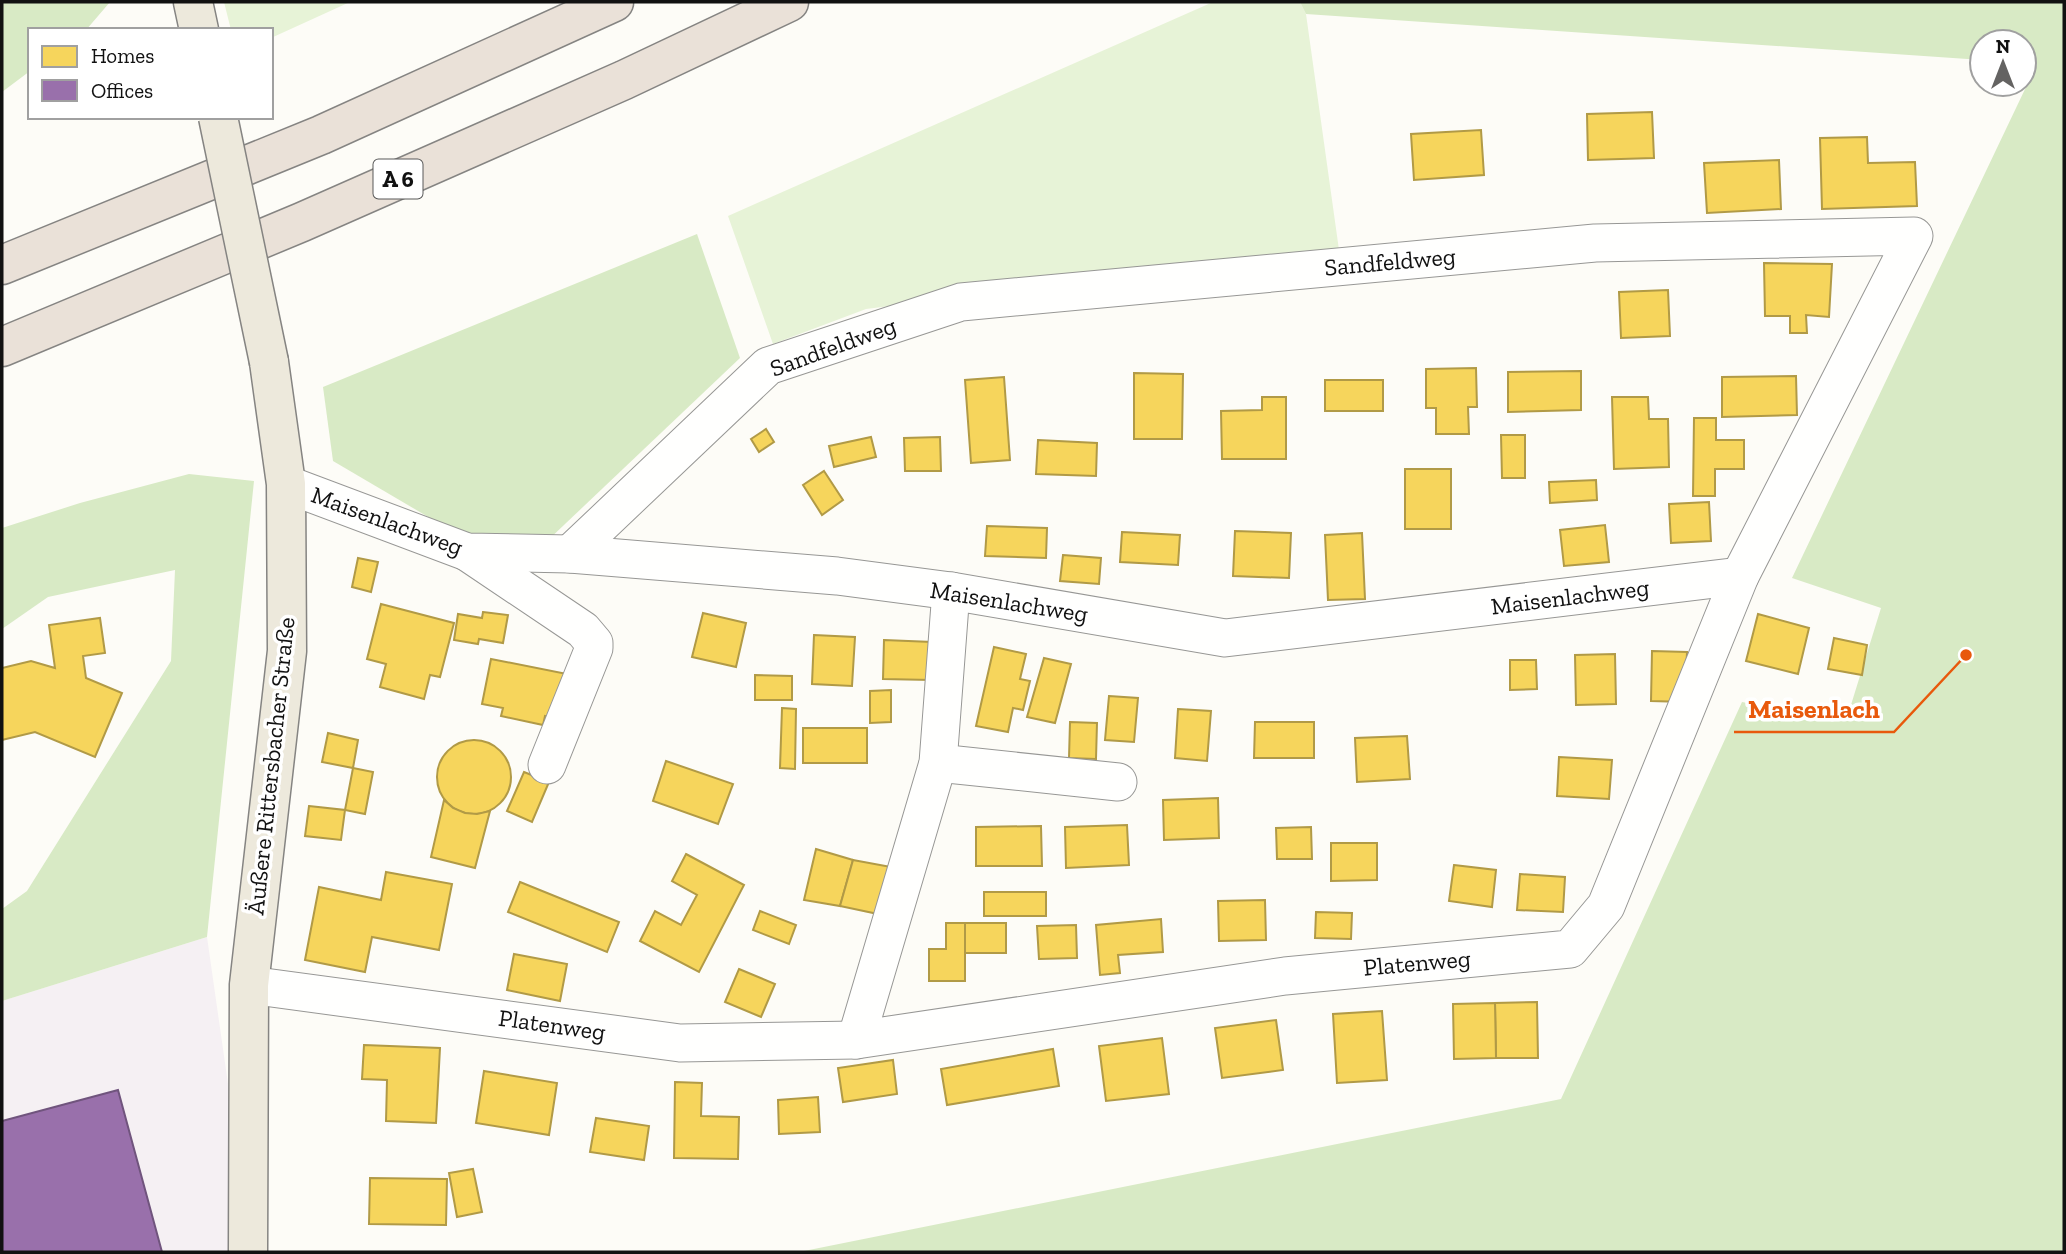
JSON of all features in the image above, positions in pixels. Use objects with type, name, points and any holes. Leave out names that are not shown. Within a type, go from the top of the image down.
[{"type":"highway","points":[[2,265],[321,135],[614,2]]},
{"type":"highway","name":"A 6","points":[[2,347],[339,205],[624,80],[789,2]]},
{"type":"main road","points":[[192,2],[198,28]]},
{"type":"main road","name":"Äußere Rittersbacher Straße","points":[[218,119],[269,362],[286,484],[287,652],[249,985],[248,1252]]},
{"type":"street","name":"Sandfeldweg","points":[[570,554],[768,366],[961,302],[1595,243],[1914,236],[1740,576]]},
{"type":"street","name":"Maisenlachweg","points":[[286,484],[467,552],[570,554],[836,576],[951,591],[1225,638],[1740,576]]},
{"type":"street","points":[[467,552],[583,630],[594,643],[547,765]]},
{"type":"street","name":"Platenweg","points":[[249,985],[680,1042],[856,1040],[1285,975],[1570,950],[1606,906],[1740,576]]},
{"type":"street","points":[[856,1040],[938,763],[951,591]]},
{"type":"street","points":[[938,763],[1118,782]]},
{"type":"shaded area","points":[[207,937],[252,1252],[2,1252],[2,1001]]},
{"type":"green space","points":[[2,2],[110,2],[88,28],[28,28],[28,72],[2,92]]},
{"type":"green space","points":[[224,2],[350,2],[273,37],[273,28],[230,28]]},
{"type":"green space","points":[[1213,2],[1300,2],[1306,14],[1339,250],[866,309],[773,344],[728,216]]},
{"type":"green space","points":[[1300,2],[2064,2],[2064,1252],[799,1252],[1561,1099],[1742,702],[1846,721],[1881,608],[1792,578],[2021,98],[2038,98],[2038,28],[1968,28],[1968,59],[1306,14]]},
{"type":"green space","points":[[697,234],[740,358],[545,543],[464,538],[333,461],[323,387]]},
{"type":"green space","points":[[189,474],[254,481],[207,937],[2,1001],[2,909],[27,891],[171,661],[175,570],[48,597],[2,629],[2,528],[80,503]]},
{"type":"building: Homes","points":[[1652,112],[1654,158],[1588,160],[1587,114]]},
{"type":"building: Homes","points":[[1481,130],[1484,175],[1414,180],[1411,134]]},
{"type":"building: Homes","points":[[1867,137],[1868,163],[1915,162],[1917,206],[1822,209],[1820,138]]},
{"type":"building: Homes","points":[[1779,160],[1781,209],[1707,213],[1704,163]]},
{"type":"building: Homes","points":[[1764,263],[1832,264],[1829,317],[1806,315],[1807,333],[1790,333],[1790,316],[1765,316]]},
{"type":"building: Homes","points":[[1668,290],[1670,336],[1621,338],[1619,292]]},
{"type":"building: Homes","points":[[1476,368],[1477,407],[1468,407],[1469,434],[1436,434],[1436,408],[1426,408],[1426,369]]},
{"type":"building: Homes","points":[[1581,371],[1581,410],[1508,412],[1508,372]]},
{"type":"building: Homes","points":[[1134,373],[1183,374],[1182,439],[1134,439]]},
{"type":"building: Homes","points":[[1796,376],[1797,415],[1722,417],[1722,377]]},
{"type":"building: Homes","points":[[1004,377],[1010,460],[971,463],[965,380]]},
{"type":"building: Homes","points":[[1325,380],[1383,380],[1383,411],[1325,411]]},
{"type":"building: Homes","points":[[1262,397],[1286,397],[1286,459],[1222,459],[1221,411],[1262,410]]},
{"type":"building: Homes","points":[[1612,397],[1648,397],[1649,419],[1668,419],[1669,467],[1614,469]]},
{"type":"building: Homes","points":[[1694,418],[1716,418],[1716,440],[1744,440],[1744,469],[1715,469],[1715,496],[1693,496]]},
{"type":"building: Homes","points":[[766,429],[774,442],[759,452],[751,439]]},
{"type":"building: Homes","points":[[1501,435],[1525,435],[1525,478],[1502,478]]},
{"type":"building: Homes","points":[[871,437],[876,457],[834,467],[829,446]]},
{"type":"building: Homes","points":[[940,437],[941,471],[905,471],[904,438]]},
{"type":"building: Homes","points":[[1038,440],[1097,443],[1096,476],[1036,474]]},
{"type":"building: Homes","points":[[1405,469],[1451,469],[1451,529],[1405,529]]},
{"type":"building: Homes","points":[[824,471],[843,500],[822,515],[803,485]]},
{"type":"building: Homes","points":[[1596,480],[1597,500],[1550,503],[1549,482]]},
{"type":"building: Homes","points":[[1709,502],[1711,541],[1671,543],[1669,504]]},
{"type":"building: Homes","points":[[1605,525],[1609,562],[1564,566],[1560,530]]},
{"type":"building: Homes","points":[[987,526],[1047,528],[1046,558],[985,556]]},
{"type":"building: Homes","points":[[1235,531],[1291,533],[1289,578],[1233,576]]},
{"type":"building: Homes","points":[[1122,532],[1180,535],[1178,565],[1120,562]]},
{"type":"building: Homes","points":[[1362,533],[1365,599],[1328,600],[1325,535]]},
{"type":"building: Homes","points":[[1063,555],[1101,558],[1099,584],[1060,581]]},
{"type":"building: Homes","points":[[358,558],[378,562],[371,592],[352,587]]},
{"type":"building: Homes","points":[[381,604],[454,623],[440,677],[430,675],[424,699],[380,687],[386,664],[367,659]]},
{"type":"building: Homes","points":[[483,612],[508,615],[503,643],[479,639],[478,644],[454,640],[458,614],[482,618]]},
{"type":"building: Homes","points":[[703,613],[746,623],[736,667],[692,657]]},
{"type":"building: Homes","points":[[1758,614],[1809,628],[1798,674],[1746,661]]},
{"type":"building: Homes","points":[[100,618],[105,653],[83,656],[86,678],[122,693],[95,757],[35,732],[2,740],[2,668],[31,661],[55,668],[49,625]]},
{"type":"building: Homes","points":[[814,635],[855,637],[852,686],[812,684]]},
{"type":"building: Homes","points":[[1834,638],[1867,645],[1862,675],[1828,669]]},
{"type":"building: Homes","points":[[884,640],[932,642],[931,680],[883,679]]},
{"type":"building: Homes","points":[[994,647],[1026,654],[1020,679],[1030,681],[1023,710],[1013,708],[1008,732],[976,726]]},
{"type":"building: Homes","points":[[1652,651],[1687,652],[1685,702],[1651,701]]},
{"type":"building: Homes","points":[[1615,654],[1616,704],[1576,705],[1575,655]]},
{"type":"building: Homes","points":[[1044,658],[1071,664],[1055,723],[1027,717]]},
{"type":"building: Homes","points":[[491,659],[567,674],[558,719],[545,716],[543,725],[501,716],[503,708],[482,704]]},
{"type":"building: Homes","points":[[1510,660],[1536,660],[1537,689],[1510,690]]},
{"type":"building: Homes","points":[[755,675],[792,676],[792,700],[755,700]]},
{"type":"building: Homes","points":[[891,690],[891,722],[870,723],[870,691]]},
{"type":"building: Homes","points":[[1109,696],[1138,698],[1134,742],[1105,740]]},
{"type":"building: Homes","points":[[782,708],[796,709],[795,769],[780,768]]},
{"type":"building: Homes","points":[[1178,709],[1211,711],[1207,761],[1175,758]]},
{"type":"building: Homes","points":[[1070,722],[1097,723],[1096,759],[1069,758]]},
{"type":"building: Homes","points":[[1255,722],[1314,722],[1314,758],[1254,758]]},
{"type":"building: Homes","points":[[803,728],[867,728],[867,763],[803,763]]},
{"type":"building: Homes","points":[[328,733],[358,740],[353,768],[322,762]]},
{"type":"building: Homes","points":[[1407,736],[1410,779],[1357,782],[1355,738]]},
{"type":"building: Homes","points":[[467,740],[481,740],[495,746],[505,756],[511,777],[505,798],[495,808],[481,814],[467,814],[453,808],[443,798],[437,784],[437,770],[443,756],[453,746]]},
{"type":"building: Homes","points":[[1559,757],[1612,760],[1609,799],[1557,796]]},
{"type":"building: Homes","points":[[666,761],[733,784],[718,824],[653,801]]},
{"type":"building: Homes","points":[[353,768],[373,772],[365,814],[345,810]]},
{"type":"building: Homes","points":[[524,772],[549,782],[532,822],[507,811]]},
{"type":"building: Homes","points":[[1218,798],[1219,838],[1164,840],[1163,800]]},
{"type":"building: Homes","points":[[444,800],[465,813],[490,811],[475,868],[431,857]]},
{"type":"building: Homes","points":[[309,806],[345,810],[341,840],[305,836]]},
{"type":"building: Homes","points":[[1127,825],[1129,865],[1066,868],[1065,827]]},
{"type":"building: Homes","points":[[1041,826],[1042,866],[976,866],[976,827]]},
{"type":"building: Homes","points":[[1311,827],[1312,859],[1277,859],[1276,828]]},
{"type":"building: Homes","points":[[1331,843],[1377,843],[1377,880],[1331,881]]},
{"type":"building: Homes","points":[[816,849],[853,860],[840,906],[804,900]]},
{"type":"building: Homes","points":[[686,854],[744,885],[699,972],[640,941],[655,911],[681,925],[697,895],[672,881]]},
{"type":"building: Homes","points":[[853,860],[891,867],[878,914],[840,906]]},
{"type":"building: Homes","points":[[1454,865],[1496,870],[1492,907],[1449,901]]},
{"type":"building: Homes","points":[[386,872],[452,884],[439,950],[372,937],[365,972],[305,960],[319,887],[381,900]]},
{"type":"building: Homes","points":[[1520,874],[1565,877],[1563,912],[1517,910]]},
{"type":"building: Homes","points":[[520,882],[619,922],[607,952],[508,912]]},
{"type":"building: Homes","points":[[984,892],[1046,892],[1046,916],[984,916]]},
{"type":"building: Homes","points":[[1265,900],[1266,940],[1219,941],[1218,901]]},
{"type":"building: Homes","points":[[760,911],[796,925],[789,944],[753,930]]},
{"type":"building: Homes","points":[[1316,912],[1352,913],[1351,939],[1315,938]]},
{"type":"building: Homes","points":[[1161,919],[1163,952],[1118,955],[1120,973],[1100,975],[1096,925]]},
{"type":"building: Homes","points":[[946,923],[965,923],[965,981],[929,981],[929,949],[946,949]]},
{"type":"building: Homes","points":[[965,923],[1006,923],[1006,953],[965,953]]},
{"type":"building: Homes","points":[[1076,925],[1077,958],[1039,959],[1037,926]]},
{"type":"building: Homes","points":[[514,954],[567,964],[560,1001],[507,990]]},
{"type":"building: Homes","points":[[739,969],[775,984],[761,1017],[725,1002]]},
{"type":"building: Homes","points":[[1537,1002],[1538,1058],[1496,1058],[1495,1003]]},
{"type":"building: Homes","points":[[1495,1003],[1496,1058],[1454,1059],[1453,1004]]},
{"type":"building: Homes","points":[[1382,1011],[1387,1080],[1337,1083],[1333,1014]]},
{"type":"building: Homes","points":[[1276,1020],[1283,1070],[1222,1078],[1215,1028]]},
{"type":"building: Homes","points":[[1162,1038],[1169,1094],[1106,1101],[1099,1046]]},
{"type":"building: Homes","points":[[364,1045],[440,1048],[436,1123],[386,1121],[387,1080],[362,1079]]},
{"type":"building: Homes","points":[[1053,1049],[1059,1086],[947,1105],[941,1069]]},
{"type":"building: Homes","points":[[893,1060],[897,1094],[843,1102],[838,1068]]},
{"type":"building: Homes","points":[[484,1071],[557,1083],[549,1135],[476,1123]]},
{"type":"building: Homes","points":[[675,1082],[702,1083],[701,1116],[739,1117],[738,1159],[674,1158]]},
{"type":"building: Homes","points":[[818,1097],[820,1132],[779,1134],[778,1100]]},
{"type":"building: Homes","points":[[596,1118],[649,1126],[644,1160],[590,1152]]},
{"type":"building: Homes","points":[[473,1169],[482,1212],[457,1217],[449,1173]]},
{"type":"building: Homes","points":[[370,1178],[447,1179],[446,1225],[369,1224]]},
{"type":"building: Offices","points":[[118,1090],[162,1252],[2,1252],[2,1121]]},
{"type":"place","name":"Maisenlach","points":[[1966,655]]}]
